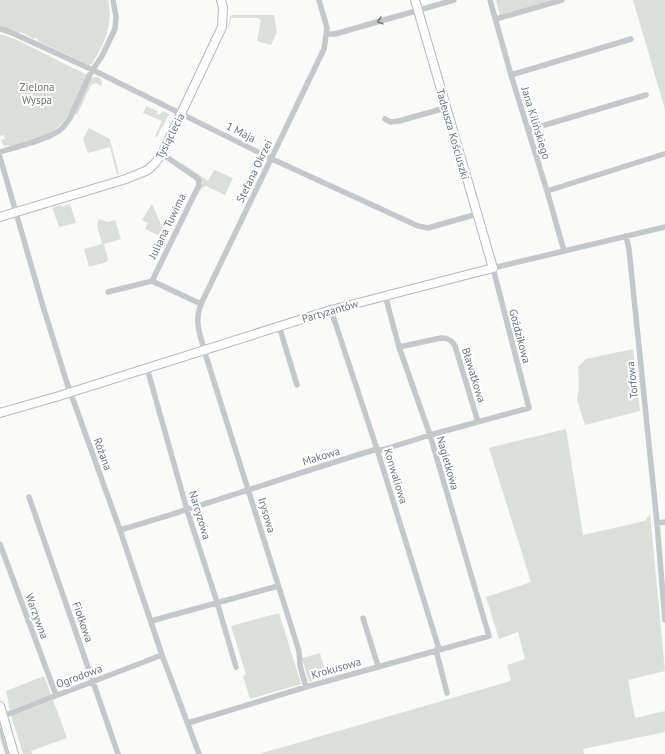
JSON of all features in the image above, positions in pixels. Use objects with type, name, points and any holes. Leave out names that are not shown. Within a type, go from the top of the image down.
[{"type":"street","points":[[0,152],[53,135],[62,129],[70,118],[115,29],[116,17],[113,0]]},
{"type":"street","name":"Tysiąclecia","points":[[0,217],[134,176],[148,170],[162,154],[222,27],[223,8],[221,0]]},
{"type":"street","name":"Stefana Okrzei","points":[[204,350],[197,322],[201,304],[324,49],[327,34],[326,23],[319,0]]},
{"type":"street","name":"Tadeusza Kościuszki","points":[[415,0],[493,268]]},
{"type":"street","points":[[327,34],[335,34],[454,0]]},
{"type":"street","name":"Jana Kilińskiego","points":[[490,0],[564,251]]},
{"type":"street","points":[[496,19],[562,0]]},
{"type":"street","name":"1 Maja","points":[[0,29],[10,32],[93,70],[272,159],[418,226],[428,228],[477,214]]},
{"type":"street","points":[[511,75],[631,39]]},
{"type":"street","points":[[528,130],[646,95]]},
{"type":"street","points":[[385,119],[390,122],[399,121],[446,108]]},
{"type":"street","name":"Juliana Tuwima","points":[[152,281],[199,184],[197,178],[162,154]]},
{"type":"street","points":[[547,191],[664,154]]},
{"type":"street","name":"Różana","points":[[0,157],[42,303],[71,392],[162,655],[199,754]]},
{"type":"street","name":"Partyzantów","points":[[0,413],[331,310],[493,268],[665,227]]},
{"type":"street","name":"Torfowa","points":[[626,236],[629,249],[657,523],[665,620]]},
{"type":"street","name":"Goździkowa","points":[[493,268],[529,408]]},
{"type":"street","points":[[108,292],[152,281],[201,304]]},
{"type":"street","name":"Nagietkowa","points":[[385,296],[400,347],[430,434],[489,636]]},
{"type":"street","name":"Konwaliowa","points":[[331,310],[377,448],[438,650],[447,693]]},
{"type":"street","points":[[279,326],[297,385]]},
{"type":"street","name":"Bławatkowa","points":[[400,347],[441,338],[451,340],[455,346],[478,422]]},
{"type":"street","name":"Irysowa","points":[[204,350],[299,651],[300,666],[306,686]]},
{"type":"street","name":"Narcyzowa","points":[[147,368],[187,510],[217,602],[236,667]]},
{"type":"street","name":"Makowa","points":[[120,530],[187,510],[377,448],[382,450],[430,434],[529,408]]},
{"type":"street","name":"Fiołkowa","points":[[29,497],[118,754]]},
{"type":"street","points":[[657,523],[665,522]]},
{"type":"street","name":"Warzywna","points":[[0,544],[56,695]]},
{"type":"street","points":[[151,621],[278,586]]},
{"type":"street","points":[[363,618],[378,666]]},
{"type":"street","name":"Krokusowa","points":[[188,723],[306,686],[489,636]]},
{"type":"street","name":"Ogrodowa","points":[[3,716],[162,655]]},
{"type":"street","points":[[0,706],[14,754]]},
{"type":"green space","points":[[0,0],[108,0],[110,17],[107,34],[92,64],[89,65],[38,41],[36,38],[34,39],[21,32],[19,33],[0,26]]},
{"type":"green space","points":[[497,0],[553,0],[500,15]]},
{"type":"green space","points":[[633,0],[665,0],[665,111],[664,106]]},
{"type":"green space","points":[[231,15],[274,15],[277,32],[271,45],[257,41],[261,20],[258,18],[231,18],[229,28]]},
{"type":"green space","name":"Zielona Wyspa","points":[[0,34],[17,40],[87,75],[68,116],[54,131],[28,142],[9,147],[9,145],[4,146],[1,140],[5,139],[4,135],[0,136]]},
{"type":"green space","points":[[98,77],[101,79],[102,86],[96,83],[91,85],[77,115],[75,113],[90,78]]},
{"type":"green space","points":[[146,106],[157,111],[157,114],[159,115],[163,111],[169,114],[157,137],[155,136],[162,121],[143,113]]},
{"type":"green space","points":[[89,128],[110,139],[119,174],[117,175],[110,147],[88,153],[83,139]]},
{"type":"green space","points":[[182,163],[208,181],[214,170],[233,178],[225,195],[206,186],[202,188],[198,194],[203,182]]},
{"type":"green space","points":[[70,204],[76,223],[59,227],[52,208]]},
{"type":"green space","points":[[152,204],[162,227],[171,232],[167,239],[145,229],[148,223],[142,220]]},
{"type":"green space","points":[[99,219],[107,222],[115,220],[121,239],[104,244],[108,259],[107,262],[89,267],[84,249],[102,244],[97,226]]},
{"type":"green space","points":[[633,349],[640,411],[585,425],[577,399],[579,389],[578,367],[586,359]]},
{"type":"green space","points":[[566,429],[583,535],[645,521],[650,514],[665,671],[628,680],[635,718],[665,711],[665,732],[583,749],[584,754],[259,754],[511,681],[507,665],[525,659],[518,632],[499,639],[486,597],[531,582],[489,448]]},
{"type":"green space","points":[[279,613],[301,684],[250,699],[243,676],[246,674],[231,626]]},
{"type":"green space","points":[[320,653],[326,677],[309,682],[302,658]]},
{"type":"green space","points":[[44,676],[51,695],[10,710],[6,691]]},
{"type":"green space","points":[[53,700],[67,738],[31,751],[32,754],[23,754],[11,715]]},
{"type":"green space","points":[[0,722],[10,754],[5,754],[0,738]]},
{"type":"waterway","points":[[0,729],[7,754]]}]
